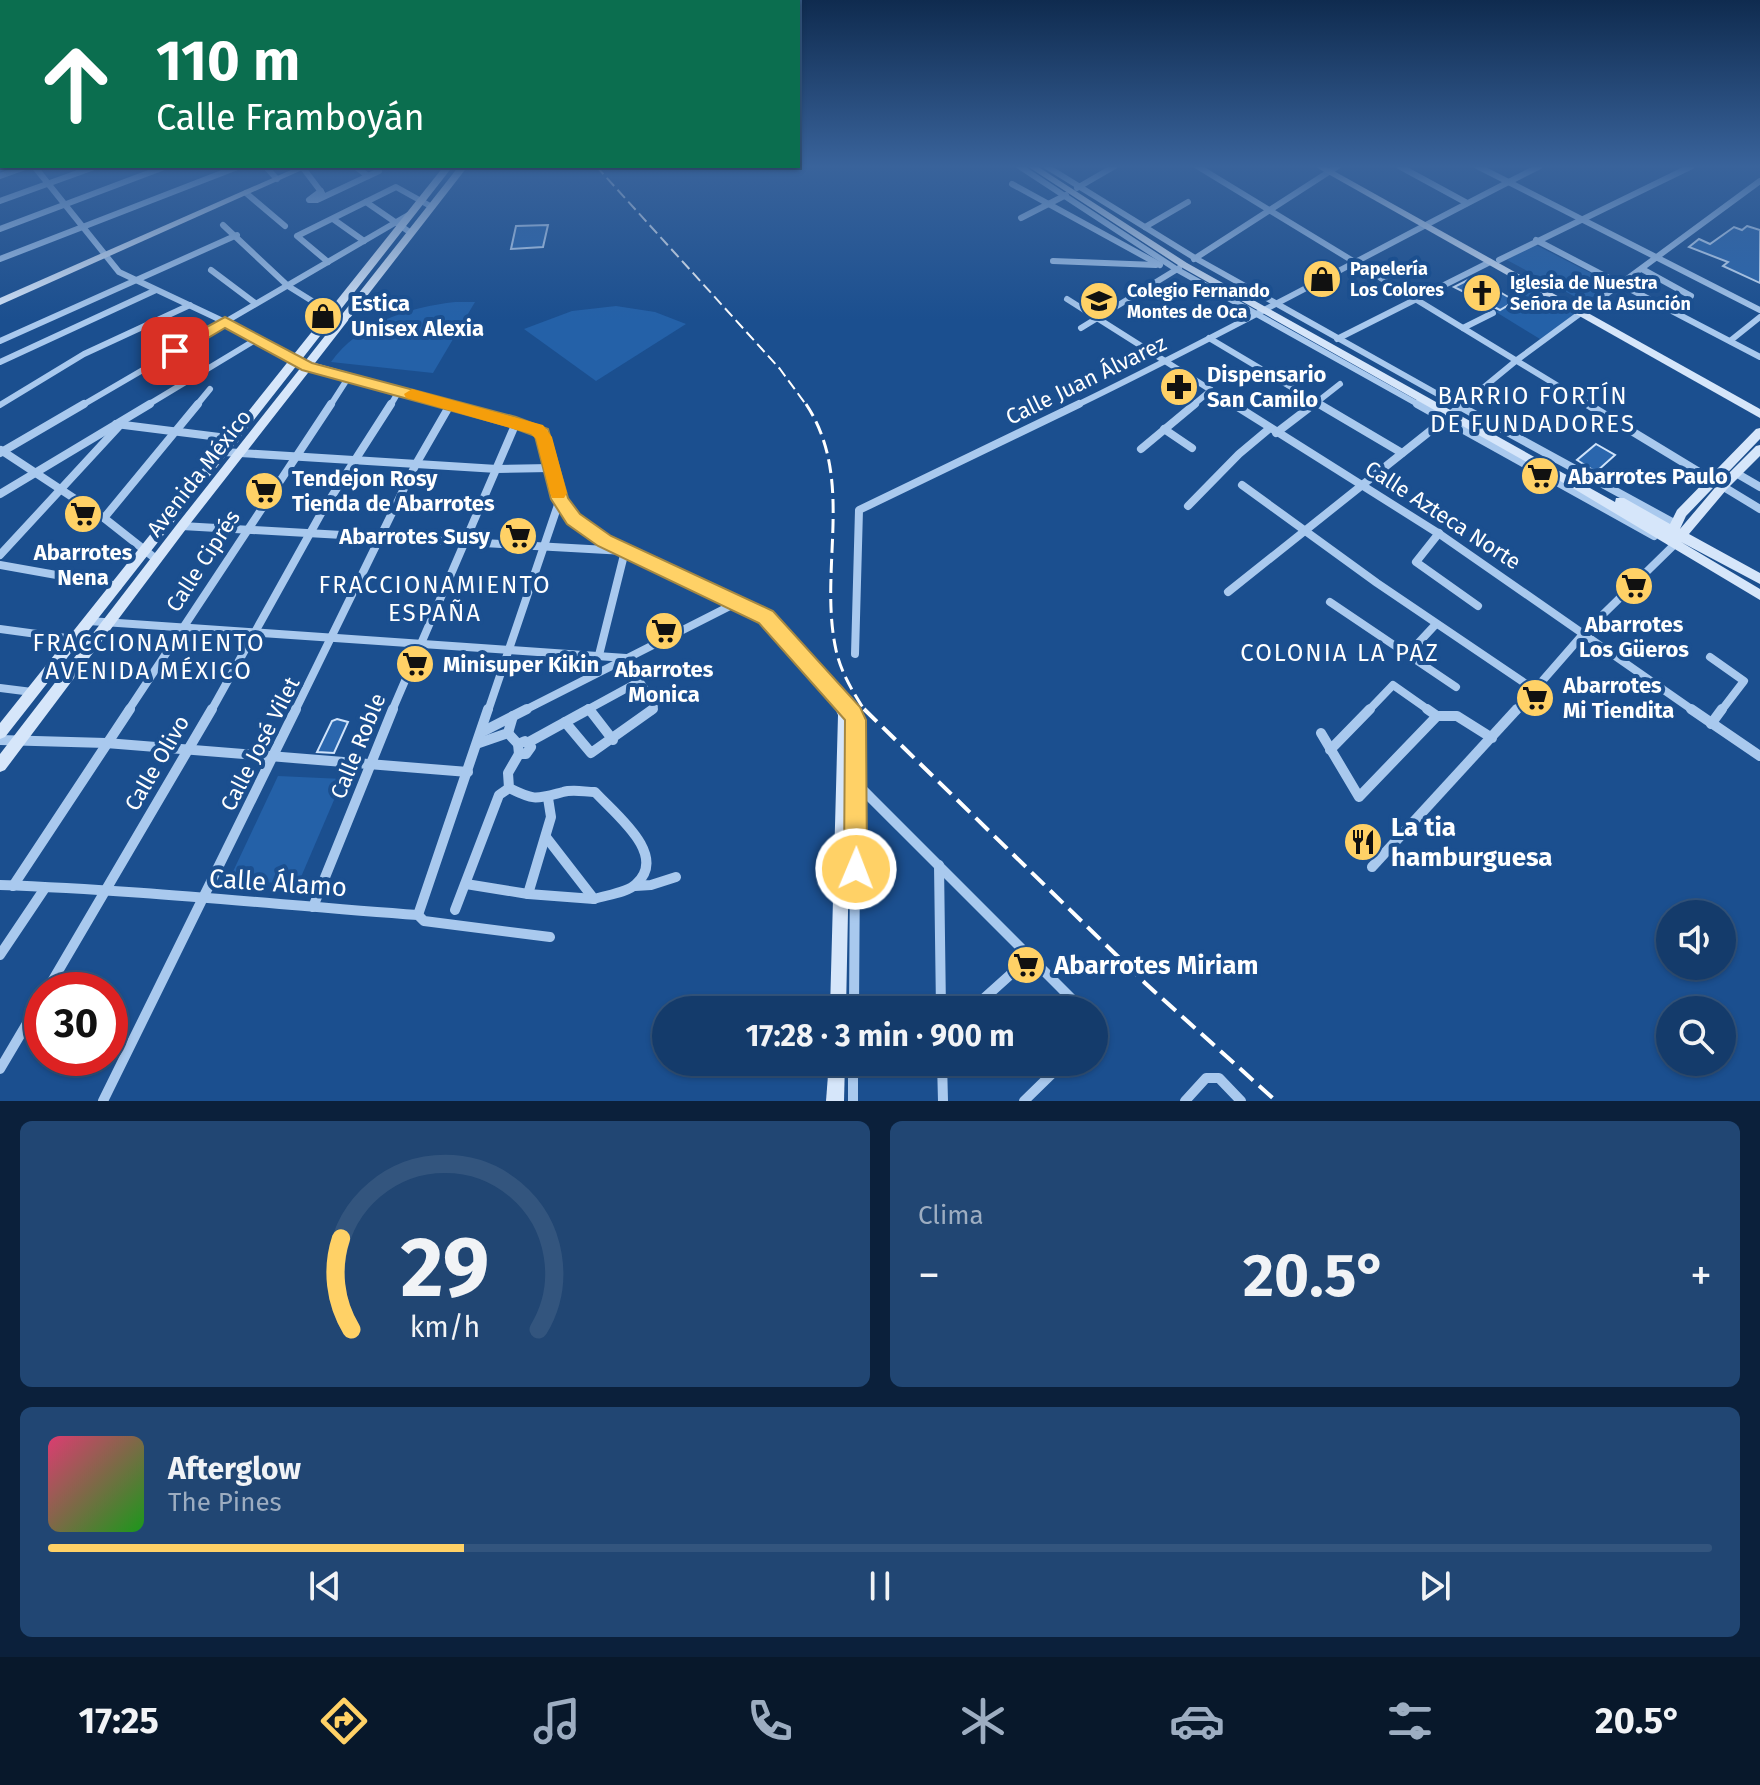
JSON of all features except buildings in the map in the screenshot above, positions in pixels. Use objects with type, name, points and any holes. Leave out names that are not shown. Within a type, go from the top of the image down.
[{"type":"street","points":[[0,229],[32,217]]},
{"type":"street","points":[[73,217],[119,272],[225,322],[302,364],[516,423],[542,433],[560,499],[574,519],[625,551],[755,610],[777,626],[856,720],[854,996]]},
{"type":"street","points":[[0,259],[109,217]]},
{"type":"street","points":[[0,302],[191,217]]},
{"type":"street","points":[[275,217],[285,226]]},
{"type":"street","points":[[328,262],[297,236],[336,217]]},
{"type":"street","points":[[388,217],[402,227]]},
{"type":"street","points":[[156,559],[104,518],[1,452],[255,303],[364,241],[402,227],[412,217]]},
{"type":"street","name":"Avenida México","points":[[0,765],[239,454],[302,364],[374,272],[402,227],[412,217]]},
{"type":"street","points":[[1072,217],[1160,265]]},
{"type":"street","points":[[1112,217],[1264,308],[1760,579]]},
{"type":"street","points":[[1125,217],[1145,227],[1186,264]]},
{"type":"street","points":[[1145,227],[1162,217]]},
{"type":"street","points":[[1081,328],[1256,217]]},
{"type":"street","points":[[1283,217],[1760,509]]},
{"type":"street","points":[[1417,217],[1760,414]]},
{"type":"street","name":"Calle Juan Álvarez","points":[[855,654],[859,510],[1165,362],[1438,217]]},
{"type":"street","points":[[1576,217],[1760,310]]},
{"type":"street","points":[[1337,339],[1582,217]]},
{"type":"street","points":[[1228,592],[1308,531],[1517,360],[1711,217]]},
{"type":"street","points":[[333,219],[364,241]]},
{"type":"street","points":[[223,225],[288,286],[333,314]]},
{"type":"street","points":[[0,341],[237,235]]},
{"type":"street","points":[[1536,240],[1760,357]]},
{"type":"street","points":[[1053,261],[1186,264]]},
{"type":"street","points":[[1642,269],[1691,296]]},
{"type":"street","points":[[211,270],[255,303]]},
{"type":"street","name":"Avenida México","points":[[0,733],[224,452],[302,364],[333,314],[374,272]]},
{"type":"street","points":[[0,362],[156,290]]},
{"type":"street","name":"Calle Azteca Norte","points":[[1067,299],[1439,533],[1760,756]]},
{"type":"street","points":[[0,405],[84,354],[190,305]]},
{"type":"street","points":[[1264,308],[1337,339],[1643,531],[1675,532]]},
{"type":"street","points":[[1585,312],[1760,407]]},
{"type":"street","points":[[1463,328],[1493,313]]},
{"type":"street","points":[[1730,341],[1760,317]]},
{"type":"street","points":[[1209,338],[1402,453]]},
{"type":"street","points":[[0,494],[257,339]]},
{"type":"street","name":"Calle Ciprés","points":[[13,886],[293,457],[348,378]]},
{"type":"street","points":[[1188,506],[1239,454],[1319,403],[1340,384]]},
{"type":"street","points":[[104,518],[210,389]]},
{"type":"street","points":[[1141,449],[1211,390]]},
{"type":"street","name":"Calle Olivo","points":[[58,972],[257,632],[309,533],[399,391]]},
{"type":"street","name":"Calle José Vilet","points":[[103,1101],[334,637],[416,464],[450,405]]},
{"type":"street","points":[[1452,412],[1647,508],[1760,595]]},
{"type":"street","points":[[1452,412],[1625,513],[1675,532]]},
{"type":"street","name":"Calle Roble","points":[[313,907],[419,644],[516,423]]},
{"type":"street","points":[[118,424],[235,439]]},
{"type":"street","points":[[0,555],[118,424]]},
{"type":"street","points":[[1164,429],[1192,448]]},
{"type":"street","points":[[1372,867],[1535,690],[1760,432]]},
{"type":"street","points":[[1718,482],[1736,473],[1760,449]]},
{"type":"street","points":[[224,452],[497,469],[550,468]]},
{"type":"street","points":[[1736,473],[1760,487]]},
{"type":"street","points":[[1242,485],[1436,624],[1535,690]]},
{"type":"street","points":[[418,915],[560,499]]},
{"type":"street","points":[[1647,508],[1657,521]]},
{"type":"street","points":[[182,526],[625,551]]},
{"type":"street","points":[[1439,533],[1416,562],[1478,606]]},
{"type":"street","points":[[599,655],[625,551]]},
{"type":"street","points":[[0,565],[118,586]]},
{"type":"street","points":[[1330,602],[1456,687]]},
{"type":"street","points":[[482,732],[736,603]]},
{"type":"street","points":[[89,621],[626,658]]},
{"type":"street","points":[[1409,653],[1436,624]]},
{"type":"street","points":[[0,629],[74,639]]},
{"type":"street","points":[[1710,657],[1744,681],[1711,724]]},
{"type":"street","points":[[565,722],[591,753],[613,740],[655,707],[632,671]]},
{"type":"street","points":[[509,788],[508,773],[522,747],[640,681]]},
{"type":"street","points":[[1330,750],[1393,685],[1437,716],[1457,716],[1492,738]]},
{"type":"street","points":[[0,688],[32,692]]},
{"type":"street","points":[[838,996],[844,706]]},
{"type":"street","points":[[589,709],[613,740]]},
{"type":"street","points":[[508,733],[513,716]]},
{"type":"street","points":[[1321,733],[1359,797],[1437,716]]},
{"type":"street","points":[[479,743],[508,733]]},
{"type":"street","points":[[508,733],[522,747]]},
{"type":"street","points":[[0,740],[106,743],[468,772]]},
{"type":"street","points":[[857,784],[1069,996]]},
{"type":"street","points":[[509,788],[530,799],[548,798],[565,791],[595,792],[606,800],[617,818],[646,848],[647,869],[635,886]]},
{"type":"street","points":[[455,910],[499,795],[509,788]]},
{"type":"street","points":[[528,894],[551,817],[548,798]]},
{"type":"street","points":[[546,837],[594,899]]},
{"type":"street","points":[[939,865],[941,996]]},
{"type":"street","points":[[466,884],[528,894],[594,899],[676,877]]},
{"type":"street","name":"Calle Álamo","points":[[0,885],[106,889],[202,900],[418,915],[424,921],[550,937]]},
{"type":"street","points":[[0,955],[45,888]]},
{"type":"street","points":[[987,996],[1030,957]]},
{"type":"street","points":[[0,1069],[24,1028]]},
{"type":"street","points":[[835,1101],[836,1076]]},
{"type":"street","points":[[853,1076],[853,1101]]},
{"type":"street","points":[[942,1076],[943,1101]]},
{"type":"street","points":[[1024,1101],[1050,1076]]},
{"type":"street","points":[[1185,1101],[1206,1078],[1219,1078],[1241,1101]]},
{"type":"shaded area","points":[[1534,244],[1612,284],[1585,302],[1507,260]]},
{"type":"shaded area","points":[[1532,291],[1577,316],[1540,339],[1496,312]]},
{"type":"shaded area","points":[[475,302],[433,373],[331,362],[355,337],[386,319],[420,308]]},
{"type":"shaded area","points":[[616,306],[655,312],[686,324],[596,381],[524,329],[572,311]]},
{"type":"shaded area","points":[[278,776],[343,779],[298,884],[229,880]]},
{"type":"railway","points":[[643,217],[780,369],[807,406]]},
{"type":"railway","points":[[806,404],[821,433],[833,494],[831,588],[836,650],[844,674],[865,711]]},
{"type":"railway","points":[[864,709],[1145,983],[1276,1101]]},
{"type":"slow traffic","points":[[412,394],[537,429],[544,437],[558,493]]},
{"type":"place","name":"Papelería Los Colores","points":[[1322,279]]},
{"type":"place","name":"Iglesia de Nuestra Señora de la Asunción","points":[[1482,293]]},
{"type":"place","name":"Colegio Fernando Montes de Oca","points":[[1099,301]]},
{"type":"place","name":"Estica Unisex Alexia","points":[[323,316]]},
{"type":"place","name":"Dispensario San Camilo","points":[[1179,387]]},
{"type":"place","name":"Abarrotes Paulo","points":[[1540,476]]},
{"type":"place","name":"Tendejon Rosy Tienda de Abarrotes","points":[[264,491]]},
{"type":"place","name":"Abarrotes Nena","points":[[83,514]]},
{"type":"place","name":"Abarrotes Susy","points":[[518,536]]},
{"type":"place","name":"Abarrotes Los Güeros","points":[[1634,586]]},
{"type":"place","name":"Abarrotes Monica","points":[[664,631]]},
{"type":"place","name":"Minisuper Kikin","points":[[415,664]]},
{"type":"place","name":"Abarrotes Mi Tiendita","points":[[1535,698]]},
{"type":"place","name":"La tia hamburguesa","points":[[1363,842]]},
{"type":"place","name":"Abarrotes Miriam","points":[[1026,965]]},
{"type":"district","name":"BARRIO FORTÍN DE FUNDADORES","points":[[1533,410]]},
{"type":"district","name":"FRACCIONAMIENTO ESPAÑA","points":[[435,599]]},
{"type":"district","name":"COLONIA LA PAZ","points":[[1340,653]]},
{"type":"district","name":"FRACCIONAMIENTO AVENIDA MÉXICO","points":[[149,657]]},
{"type":"route","points":[[175,351],[225,322],[307,367],[537,429],[544,437],[560,499],[574,519],[605,541],[766,617],[853,713],[856,720],[856,869]]}]
